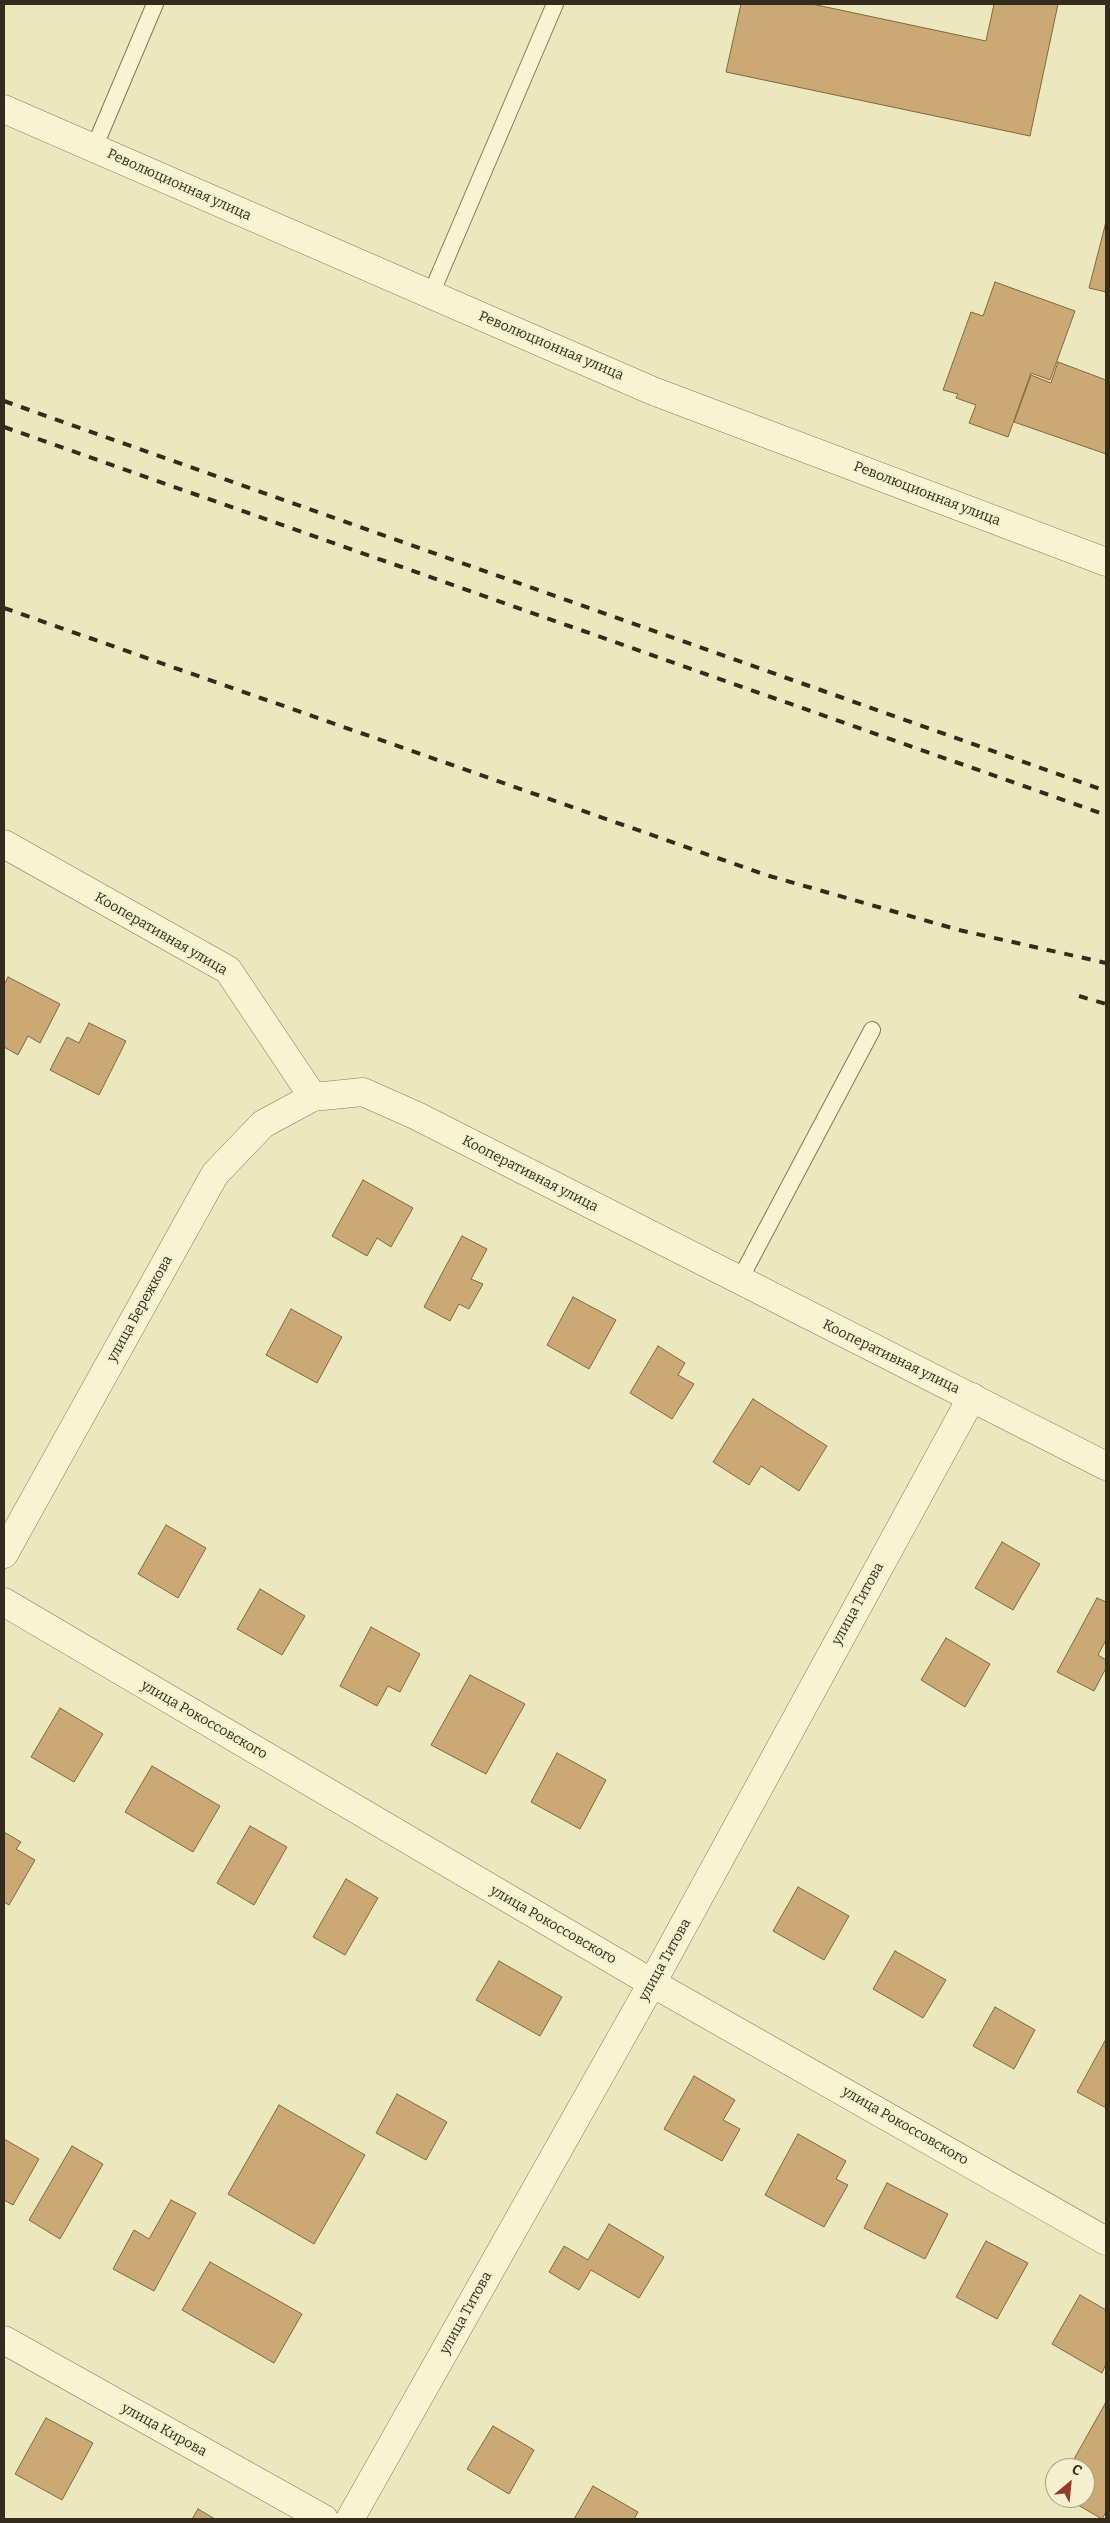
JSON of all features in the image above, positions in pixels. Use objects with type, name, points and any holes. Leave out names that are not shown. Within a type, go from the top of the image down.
[{"type":"street","name":"Революционная улица","points":[[4,109],[653,390],[1106,562]]},
{"type":"street","name":"Кооперативная улица","points":[[4,844],[228,970],[313,1097],[363,1092],[417,1116],[1106,1466]]},
{"type":"street","name":"улица Бережкова","points":[[4,1554],[215,1174],[263,1124],[313,1097]]},
{"type":"street","name":"улица Титова","points":[[350,2519],[652,1983],[972,1397]]},
{"type":"street","name":"улица Рокоссовского","points":[[4,1602],[652,1983],[1106,2241]]},
{"type":"street","name":"улица Кирова","points":[[4,2340],[324,2519]]},
{"type":"lane","points":[[94,148],[156,4]]},
{"type":"lane","points":[[431,294],[555,4]]},
{"type":"lane","points":[[739,1281],[872,1030]]},
{"type":"building","points":[[741,4],[812,4],[986,41],[994,4],[1058,4],[1030,136],[726,72]]},
{"type":"building","points":[[1106,222],[1106,292],[1089,288]]},
{"type":"building","points":[[995,282],[1075,311],[1050,380],[1031,373],[1008,437],[969,423],[976,405],[956,398],[958,394],[943,390],[971,312],[983,316]]},
{"type":"building","points":[[1058,362],[1106,380],[1106,454],[1014,422],[1031,375],[1051,383]]},
{"type":"building","points":[[8,977],[60,1004],[40,1043],[28,1036],[18,1055],[4,1047],[4,985]]},
{"type":"building","points":[[89,1023],[126,1041],[99,1095],[50,1070],[67,1037],[79,1043]]},
{"type":"building","points":[[363,1180],[413,1208],[391,1247],[377,1238],[367,1256],[332,1236]]},
{"type":"building","points":[[462,1236],[487,1249],[471,1279],[483,1284],[469,1309],[459,1304],[450,1321],[424,1307]]},
{"type":"building","points":[[573,1297],[616,1320],[589,1369],[547,1345]]},
{"type":"building","points":[[291,1309],[342,1337],[317,1383],[266,1355]]},
{"type":"building","points":[[658,1346],[685,1363],[678,1375],[694,1384],[672,1419],[630,1393]]},
{"type":"building","points":[[753,1399],[827,1446],[799,1491],[761,1466],[749,1485],[713,1462]]},
{"type":"building","points":[[166,1525],[206,1548],[178,1598],[138,1574]]},
{"type":"building","points":[[1002,1542],[1040,1564],[1013,1610],[975,1588]]},
{"type":"building","points":[[260,1589],[305,1616],[282,1655],[237,1629]]},
{"type":"building","points":[[1097,1598],[1106,1602],[1106,1640],[1098,1655],[1106,1660],[1106,1668],[1094,1691],[1057,1672]]},
{"type":"building","points":[[371,1627],[420,1654],[400,1692],[388,1686],[377,1706],[340,1686]]},
{"type":"building","points":[[946,1638],[990,1664],[965,1707],[921,1680]]},
{"type":"building","points":[[470,1675],[525,1704],[486,1774],[431,1745]]},
{"type":"building","points":[[60,1708],[103,1734],[74,1782],[31,1757]]},
{"type":"building","points":[[557,1753],[606,1780],[580,1829],[531,1802]]},
{"type":"building","points":[[152,1766],[220,1806],[193,1852],[125,1812]]},
{"type":"building","points":[[250,1826],[287,1847],[254,1905],[217,1883]]},
{"type":"building","points":[[4,1832],[21,1842],[16,1849],[35,1860],[9,1905],[4,1902]]},
{"type":"building","points":[[346,1879],[378,1898],[345,1955],[313,1937]]},
{"type":"building","points":[[798,1887],[849,1916],[824,1960],[773,1931]]},
{"type":"building","points":[[895,1951],[946,1980],[923,2018],[873,1989]]},
{"type":"building","points":[[499,1961],[562,1997],[540,2036],[476,2000]]},
{"type":"building","points":[[995,2007],[1035,2030],[1014,2069],[973,2046]]},
{"type":"building","points":[[1106,2039],[1106,2108],[1077,2092]]},
{"type":"building","points":[[694,2076],[735,2100],[723,2120],[740,2129],[722,2161],[664,2129]]},
{"type":"building","points":[[397,2094],[447,2122],[426,2160],[376,2133]]},
{"type":"building","points":[[279,2105],[365,2155],[314,2244],[228,2194]]},
{"type":"building","points":[[798,2134],[846,2161],[836,2179],[848,2185],[824,2227],[765,2195]]},
{"type":"building","points":[[4,2139],[39,2159],[13,2205],[4,2200]]},
{"type":"building","points":[[72,2146],[103,2164],[60,2239],[29,2220]]},
{"type":"building","points":[[887,2183],[948,2214],[925,2259],[864,2228]]},
{"type":"building","points":[[171,2200],[196,2213],[154,2291],[113,2269],[134,2230],[149,2239]]},
{"type":"building","points":[[609,2224],[664,2257],[639,2298],[591,2270],[579,2290],[549,2272],[564,2246],[588,2260]]},
{"type":"building","points":[[986,2241],[1028,2263],[997,2319],[956,2297]]},
{"type":"building","points":[[210,2262],[302,2314],[274,2363],[182,2310]]},
{"type":"building","points":[[1080,2295],[1106,2310],[1106,2364],[1102,2373],[1052,2344]]},
{"type":"building","points":[[1106,2402],[1106,2512],[1102,2519],[1083,2508],[1095,2508],[1095,2458],[1075,2458]]},
{"type":"building","points":[[46,2418],[93,2443],[62,2500],[15,2474]]},
{"type":"building","points":[[493,2426],[534,2450],[509,2494],[467,2469]]},
{"type":"building","points":[[593,2486],[638,2512],[634,2519],[574,2519]]},
{"type":"building","points":[[198,2509],[215,2519],[192,2519]]},
{"type":"railway","points":[[4,401],[1106,791]]},
{"type":"railway","points":[[4,427],[1106,815]]},
{"type":"railway","points":[[4,608],[766,875],[959,930],[1106,963]]},
{"type":"railway","points":[[1079,996],[1106,1004]]}]
